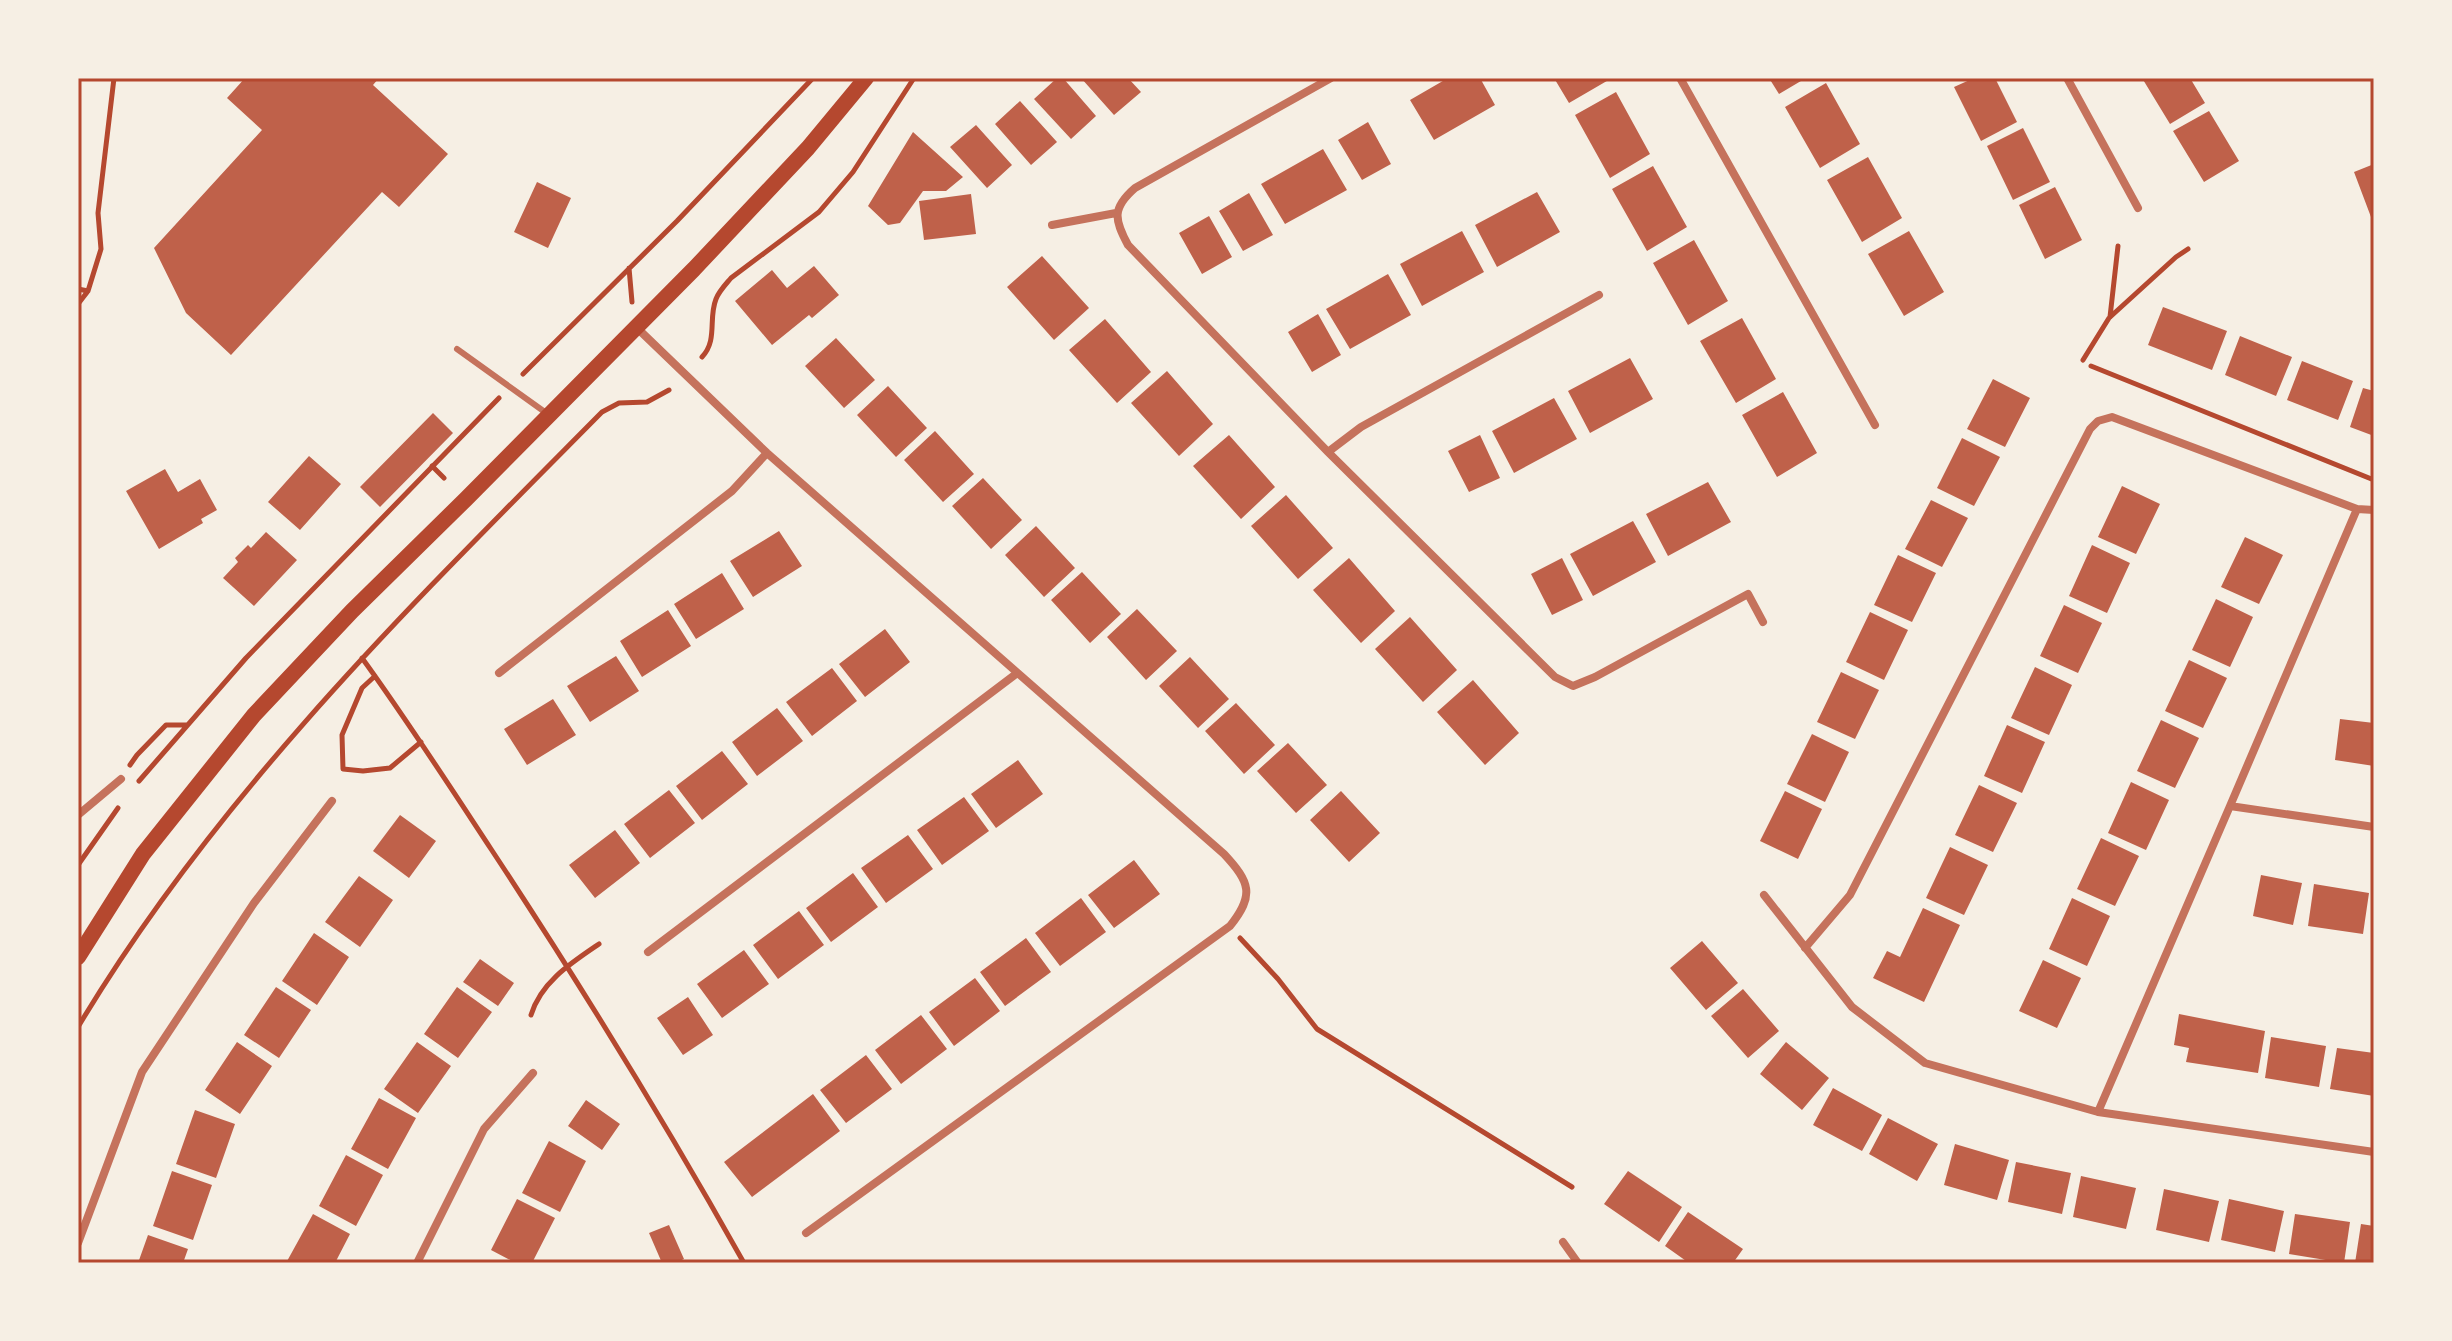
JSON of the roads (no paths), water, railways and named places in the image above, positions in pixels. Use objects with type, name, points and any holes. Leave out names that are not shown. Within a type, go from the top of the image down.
[{"type":"main road","points":[[78,957],[143,854],[254,715],[352,611],[694,269],[797,159],[866,78]]},
{"type":"street","points":[[1331,78],[1124,197],[1116,213],[1128,245],[1328,452],[1555,677],[1573,686],[1595,677],[1748,594],[1763,622]]},
{"type":"street","points":[[1680,78],[1875,425]]},
{"type":"street","points":[[2067,78],[2138,208]]},
{"type":"street","points":[[1052,225],[1116,213]]},
{"type":"street","points":[[1328,452],[1361,427],[1599,295]]},
{"type":"street","points":[[635,326],[767,453],[1224,854],[1245,879],[1248,895],[1230,926],[806,1233]]},
{"type":"street","points":[[1805,948],[1850,895],[2090,429],[2098,421],[2112,417],[2357,509],[2374,510]]},
{"type":"street","points":[[499,673],[732,491],[767,453]]},
{"type":"street","points":[[2098,1112],[2357,509]]},
{"type":"street","points":[[648,952],[1016,674]]},
{"type":"street","points":[[78,815],[121,779]]},
{"type":"street","points":[[78,1243],[142,1072],[254,903],[332,801]]},
{"type":"street","points":[[2230,806],[2374,827]]},
{"type":"street","points":[[1764,895],[1852,1007],[1925,1063],[2098,1112],[2374,1152]]},
{"type":"street","points":[[417,1263],[484,1129],[533,1073]]},
{"type":"street","points":[[1563,1242],[1578,1263]]},
{"type":"lane","points":[[457,349],[549,415]]}]
